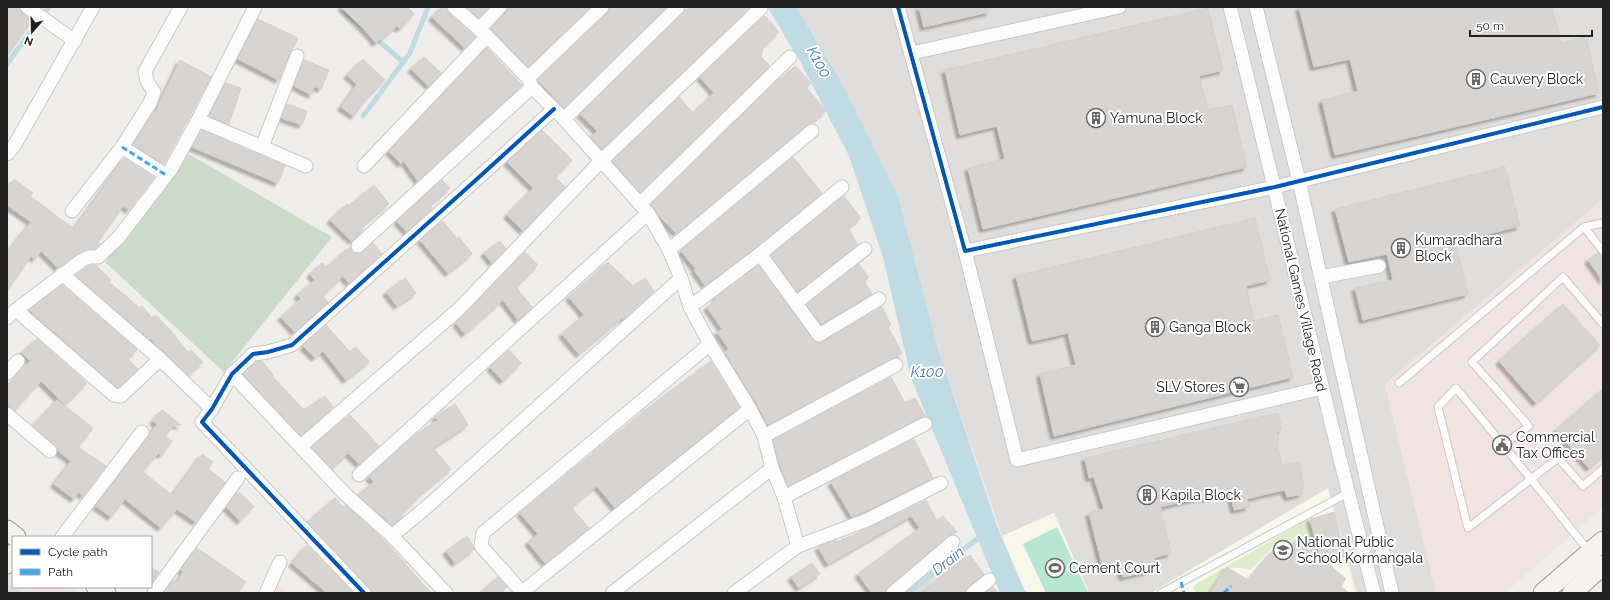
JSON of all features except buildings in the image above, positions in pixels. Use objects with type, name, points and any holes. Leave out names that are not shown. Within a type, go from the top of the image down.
[{"type":"main road","points":[[1543,593],[1598,557]]},
{"type":"main road","points":[[1572,593],[1598,557]]},
{"type":"street","points":[[27,7],[75,40]]},
{"type":"street","points":[[9,147],[75,40],[93,7]]},
{"type":"street","points":[[72,211],[122,147],[150,103],[154,92],[145,71],[181,7]]},
{"type":"street","points":[[160,359],[121,396],[116,396],[12,314],[62,274],[82,260],[89,257],[98,256],[120,237],[171,169],[198,120],[255,7]]},
{"type":"street","points":[[454,7],[483,32],[564,119],[644,209],[669,250],[681,278],[690,307],[710,344],[750,409],[764,436],[772,468],[784,496],[798,546]]},
{"type":"street","points":[[364,166],[483,32],[500,7]]},
{"type":"street","points":[[358,246],[530,82],[602,7]]},
{"type":"street","points":[[564,119],[678,7]]},
{"type":"street","points":[[898,7],[912,53],[965,251],[1017,460],[1322,388]]},
{"type":"street","points":[[912,53],[1119,7]]},
{"type":"street","name":"National Games Village Road","points":[[1230,7],[1275,187],[1322,388],[1374,593]]},
{"type":"street","name":"National Games Village Road","points":[[1256,7],[1299,181],[1392,593]]},
{"type":"street","points":[[301,446],[458,310],[601,161],[761,8]]},
{"type":"street","points":[[262,148],[297,56]]},
{"type":"street","points":[[359,476],[644,209],[790,57]]},
{"type":"street","points":[[965,251],[1275,187],[1603,106]]},
{"type":"street","points":[[364,593],[202,422],[212,409],[232,374],[253,354],[268,352],[292,345],[554,109]]},
{"type":"street","points":[[198,120],[306,166]]},
{"type":"street","points":[[669,250],[812,131]]},
{"type":"street","points":[[122,147],[166,175]]},
{"type":"street","points":[[690,307],[760,254],[842,187]]},
{"type":"street","points":[[796,303],[865,249]]},
{"type":"street","points":[[760,254],[819,335],[879,300]]},
{"type":"street","points":[[1321,277],[1379,266]]},
{"type":"street","points":[[62,274],[160,359],[212,409]]},
{"type":"street","points":[[392,536],[429,505],[681,278]]},
{"type":"street","points":[[710,344],[482,533],[481,546],[521,593],[750,409]]},
{"type":"street","points":[[7,373],[18,360]]},
{"type":"street","points":[[764,436],[896,365]]},
{"type":"street","points":[[232,374],[345,494],[392,536],[446,593]]},
{"type":"street","points":[[7,414],[50,451]]},
{"type":"street","points":[[784,496],[925,424]]},
{"type":"street","points":[[63,536],[142,432]]},
{"type":"street","points":[[612,593],[772,468]]},
{"type":"street","points":[[154,593],[238,478]]},
{"type":"street","points":[[734,593],[798,546],[867,520],[941,483]]},
{"type":"street","points":[[893,593],[953,542]]},
{"type":"street","points":[[266,593],[280,562]]},
{"type":"street","points":[[973,593],[989,580]]},
{"type":"lane","points":[[1398,384],[1584,227],[1603,223]]},
{"type":"lane","points":[[1584,227],[1603,251]]},
{"type":"lane","points":[[1504,445],[1529,426],[1472,362],[1563,278],[1603,324]]},
{"type":"lane","points":[[1598,557],[1531,479],[1456,388],[1438,407],[1468,528],[1531,479],[1558,458],[1583,486],[1603,469]]},
{"type":"lane","points":[[1161,593],[1348,493]]},
{"type":"shaded area","points":[[796,7],[1603,7],[1603,199],[1385,384],[1436,593],[1357,593],[1328,488],[1151,593],[1089,593],[1054,513],[1002,536],[938,349],[898,196],[842,83]]},
{"type":"shaded area","name":"Commercial Tax Offices","points":[[1603,199],[1603,507],[1505,593],[1436,593],[1385,384]]},
{"type":"shaded area","name":"National Public School Kormangala","points":[[1328,488],[1355,593],[1151,593],[1294,508]]},
{"type":"shaded area","points":[[1054,513],[1089,593],[1028,593],[1024,589],[1002,536]]},
{"type":"shaded area","points":[[953,542],[989,580],[997,593],[894,593]]},
{"type":"shaded area","points":[[7,547],[12,550],[12,586],[7,583]]},
{"type":"shaded area","points":[[7,583],[12,588],[23,593],[7,593]]},
{"type":"shaded area","points":[[276,583],[287,593],[268,593]]},
{"type":"shaded area","points":[[16,588],[74,588],[82,593],[23,593]]},
{"type":"green space","points":[[187,153],[332,237],[224,372],[105,262]]},
{"type":"green space","points":[[1308,519],[1317,545],[1324,543],[1331,563],[1299,533],[1282,549],[1275,545],[1250,570],[1229,568],[1217,579],[1210,593],[1196,593],[1193,586]]},
{"type":"green space","name":"Cement Court","points":[[1057,527],[1088,592],[1087,593],[1046,593],[1023,544]]},
{"type":"water","name":"K100","points":[[767,7],[796,7],[842,83],[898,196],[938,349],[997,526],[1024,589],[1028,593],[1000,593],[911,378],[883,257],[849,156],[800,61]]},
{"type":"waterway","points":[[46,11],[49,7]]},
{"type":"waterway","points":[[339,7],[363,27]]},
{"type":"waterway","points":[[363,116],[410,53],[428,7]]},
{"type":"waterway","points":[[7,64],[37,23]]},
{"type":"waterway","points":[[373,36],[403,62]]},
{"type":"waterway","name":"Drain","points":[[908,593],[982,535]]},
{"type":"marked path","points":[[122,147],[166,175]]},
{"type":"marked path","points":[[1181,582],[1184,593]]},
{"type":"marked path","points":[[1224,593],[1231,586]]},
{"type":"cycle path","points":[[898,7],[965,251],[1275,187],[1603,107]]},
{"type":"cycle path","points":[[364,593],[202,422],[212,409],[232,374],[253,354],[268,352],[292,345],[554,109]]},
{"type":"place","name":"Cauvery Block","points":[[1476,79]]},
{"type":"place","name":"Yamuna Block","points":[[1096,118]]},
{"type":"place","name":"Kumaradhara Block","points":[[1401,248]]},
{"type":"place","name":"Ganga Block","points":[[1155,327]]},
{"type":"place","name":"SLV Stores","points":[[1239,387]]},
{"type":"place","name":"Commercial Tax Offices","points":[[1502,445]]},
{"type":"place","name":"Kapila Block","points":[[1147,495]]},
{"type":"place","name":"National Public School Kormangala","points":[[1283,550]]},
{"type":"place","name":"Cement Court","points":[[1055,568]]}]
